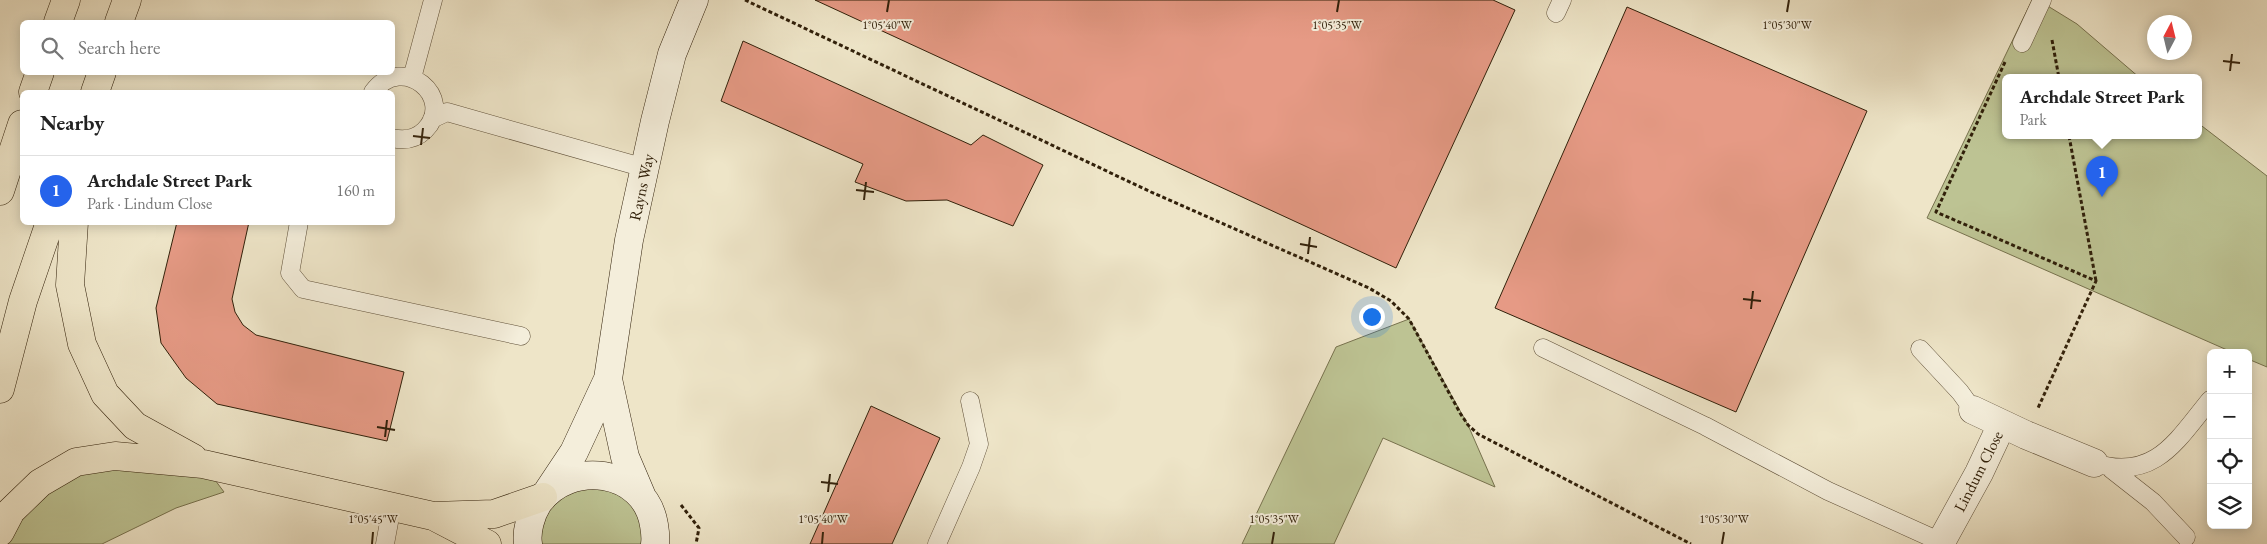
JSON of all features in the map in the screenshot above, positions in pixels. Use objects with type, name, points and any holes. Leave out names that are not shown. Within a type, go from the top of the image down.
[{"type":"highway","points":[[59,20],[66,0]]},
{"type":"highway","points":[[120,20],[127,0]]},
{"type":"highway","points":[[34,90],[39,75]]},
{"type":"highway","points":[[0,191],[20,130]]},
{"type":"highway","points":[[0,389],[23,301],[49,225]]},
{"type":"highway","points":[[74,225],[70,285],[82,344],[105,394],[134,426],[203,464]]},
{"type":"highway","points":[[0,532],[11,511],[40,483],[76,462],[115,456],[203,464],[392,506],[433,516],[487,544]]},
{"type":"highway","points":[[433,516],[494,514],[546,494]]},
{"type":"street","name":"Rayns Way","points":[[528,544],[531,518],[574,452],[608,379],[629,240],[645,168],[672,54],[694,0]]},
{"type":"street","name":"Rayns Way","points":[[608,379],[624,457],[653,518],[655,544]]},
{"type":"street","name":"Lindum Close","points":[[1974,410],[2014,430],[2103,466]]},
{"type":"street","name":"Lindum Close","points":[[1941,543],[1979,473],[2014,430]]},
{"type":"street","points":[[546,494],[568,479],[590,474],[616,479],[626,484],[642,498]]},
{"type":"lane","points":[[412,78],[433,0]]},
{"type":"lane","points":[[2022,43],[2042,0]]},
{"type":"lane","points":[[375,90],[381,83],[390,78],[401,76],[421,82],[433,99],[432,119]]},
{"type":"lane","points":[[395,138],[410,139],[419,135],[432,119],[446,112],[645,168]]},
{"type":"lane","points":[[299,225],[290,273],[303,289],[521,336]]},
{"type":"lane","points":[[1543,348],[1705,426],[1828,490],[1941,543]]},
{"type":"lane","points":[[1920,349],[1974,410]]},
{"type":"lane","points":[[937,544],[971,467],[979,444],[970,401]]},
{"type":"lane","points":[[2103,466],[2141,466],[2158,458],[2170,448],[2207,404]]},
{"type":"lane","points":[[2103,466],[2153,502],[2186,537]]},
{"type":"lane","points":[[386,544],[392,506]]},
{"type":"path","points":[[745,0],[1151,192],[1369,288],[1390,301],[1409,318],[1460,413],[1468,425],[1478,434],[1691,544]]},
{"type":"path","points":[[2022,43],[2006,59],[1936,212],[2096,281]]},
{"type":"path","points":[[2014,430],[2096,281],[2070,139]]},
{"type":"path","points":[[678,501],[699,528],[696,544]]},
{"type":"green space","points":[[2032,0],[2038,0],[2077,24],[2135,74],[2002,74],[2002,139],[2202,139],[2202,126],[2267,176],[2267,367],[2252,361],[2252,349],[2225,349],[1927,218]]},
{"type":"green space","points":[[1409,319],[1468,425],[1495,487],[1383,438],[1334,544],[1242,544],[1336,347]]},
{"type":"green space","points":[[76,462],[203,464],[224,492],[176,508],[102,544],[0,544],[11,511]]},
{"type":"green space","points":[[616,479],[655,544],[528,544],[543,497]]},
{"type":"building","points":[[815,0],[1493,0],[1515,10],[1396,268]]},
{"type":"building","points":[[1627,7],[1867,111],[1736,412],[1495,308]]},
{"type":"building","points":[[743,41],[971,145],[983,135],[1043,165],[1013,226],[947,200],[906,201],[855,182],[863,164],[721,101]]},
{"type":"building","points":[[176,225],[248,225],[232,299],[235,312],[243,325],[256,335],[404,372],[387,441],[217,404],[186,378],[161,343],[156,308]]},
{"type":"building","points":[[871,406],[940,438],[892,544],[810,544]]},
{"type":"place","name":"Archdale Street Park","points":[[2102,197]]}]
